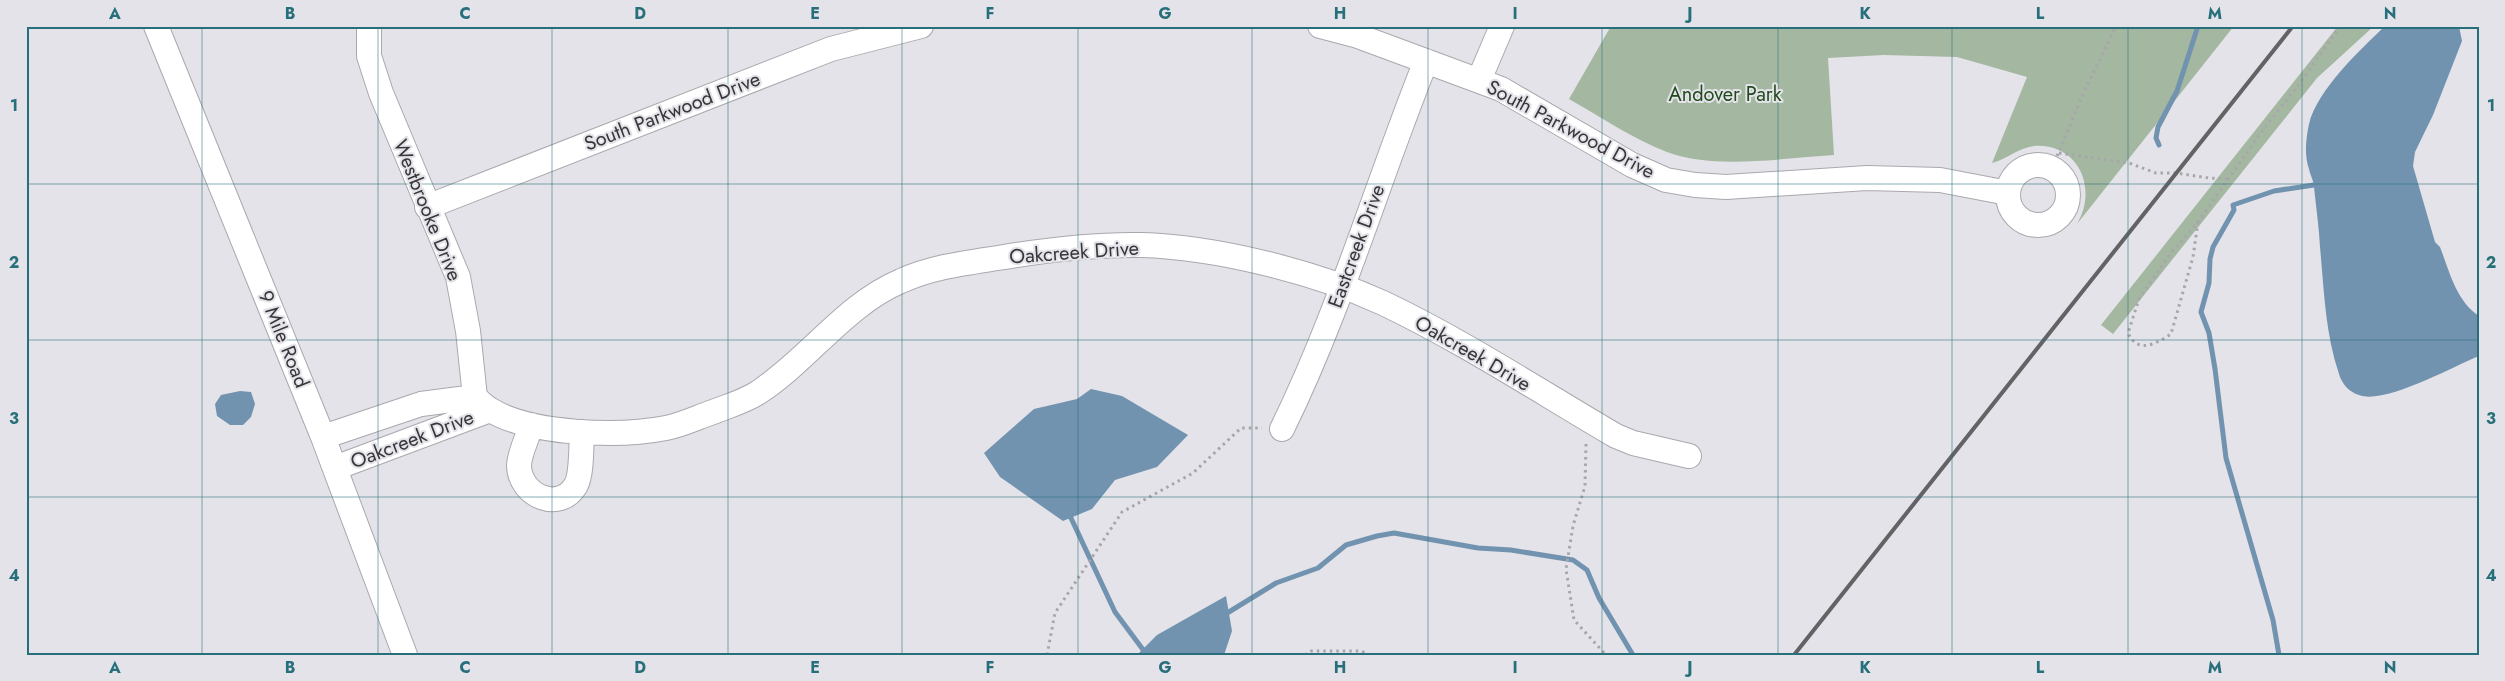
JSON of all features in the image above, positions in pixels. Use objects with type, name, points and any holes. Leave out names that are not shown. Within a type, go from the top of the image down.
[{"type":"street","name":"9 Mile Road","points":[[156,26],[323,437],[405,655]]},
{"type":"street","name":"Westbrooke Drive","points":[[369,26],[369,56],[381,93],[458,277],[482,404]]},
{"type":"street","name":"South Parkwood Drive","points":[[428,207],[831,49],[921,26]]},
{"type":"street","name":"South Parkwood Drive","points":[[1320,26],[1358,36],[1501,89],[1632,165],[1666,180],[1695,185],[1726,187],[1867,178],[1940,180],[2008,193]]},
{"type":"street","points":[[1479,80],[1502,26]]},
{"type":"street","name":"Eastcreek Drive","points":[[1282,429],[1303,387],[1426,61]]},
{"type":"street","points":[[2056,161],[2066,183],[2067,203],[2057,219],[2038,226],[2020,219],[2009,203],[2008,193],[2013,179],[2024,169],[2056,161]]},
{"type":"street","name":"Oakcreek Drive","points":[[323,437],[422,404],[482,404],[531,425],[597,434],[668,428],[729,406],[758,393],[809,352],[849,315],[880,292],[900,281],[932,270],[1043,251],[1142,245],[1195,250],[1226,256],[1307,274],[1342,287],[1381,303],[1426,326],[1616,436],[1633,443],[1689,456]]},
{"type":"street","name":"Oakcreek Drive","points":[[335,468],[482,404]]},
{"type":"street","points":[[531,425],[519,465],[522,480],[531,493],[542,499],[562,498],[576,485],[582,432]]},
{"type":"path","points":[[2116,26],[2084,92],[2056,161],[2129,164],[2156,173],[2176,173],[2228,179]]},
{"type":"path","points":[[2198,222],[2192,257],[2171,334],[2152,346],[2140,345],[2131,339],[2128,333],[2139,299],[2170,254],[2198,222],[2265,126],[2336,32],[2344,26]]},
{"type":"path","points":[[1047,655],[1055,613],[1122,512],[1193,473],[1241,428],[1282,429]]},
{"type":"path","points":[[1586,444],[1586,486],[1573,526],[1566,569],[1574,620],[1606,655]]},
{"type":"path","points":[[1305,655],[1312,651],[1362,651],[1368,655]]},
{"type":"green space","name":"Andover Park","points":[[1611,26],[2234,26],[2077,224],[2083,210],[2085,197],[2084,183],[2080,171],[2073,160],[2063,152],[2050,147],[2034,146],[1992,163],[2027,77],[1957,57],[1884,55],[1828,58],[1834,155],[1727,162],[1705,160],[1685,157],[1654,147],[1569,99]]},
{"type":"green space","points":[[2338,26],[2374,26],[2317,78],[2113,334],[2101,325]]},
{"type":"water","points":[[2385,26],[2459,26],[2462,41],[2433,115],[2415,152],[2413,166],[2435,242],[2440,247],[2459,294],[2471,310],[2479,316],[2479,356],[2401,390],[2370,397],[2355,394],[2346,387],[2340,378],[2334,358],[2326,311],[2314,185],[2307,164],[2306,147],[2309,124],[2314,111],[2330,84]]},
{"type":"water","points":[[1091,389],[1122,396],[1188,435],[1157,467],[1115,480],[1092,509],[1063,521],[1000,477],[984,453],[1034,409],[1077,399]]},
{"type":"water","points":[[240,391],[251,392],[255,404],[251,417],[243,425],[230,425],[217,416],[215,404],[221,395]]},
{"type":"water","points":[[1226,596],[1232,631],[1224,655],[1137,655],[1157,635]]},
{"type":"waterway","points":[[2159,145],[2156,138],[2158,127],[2177,91],[2198,26]]},
{"type":"waterway","points":[[2279,655],[2273,620],[2226,458],[2209,333],[2201,312],[2209,283],[2210,259],[2213,247],[2234,210],[2233,205],[2274,191],[2314,185]]},
{"type":"waterway","points":[[1071,518],[1115,612],[1147,655]]},
{"type":"waterway","points":[[1224,615],[1276,583],[1318,568],[1346,545],[1394,533],[1478,548],[1511,550],[1573,560],[1587,570],[1599,598],[1633,655]]},
{"type":"railway","points":[[1794,655],[2293,26]]}]
